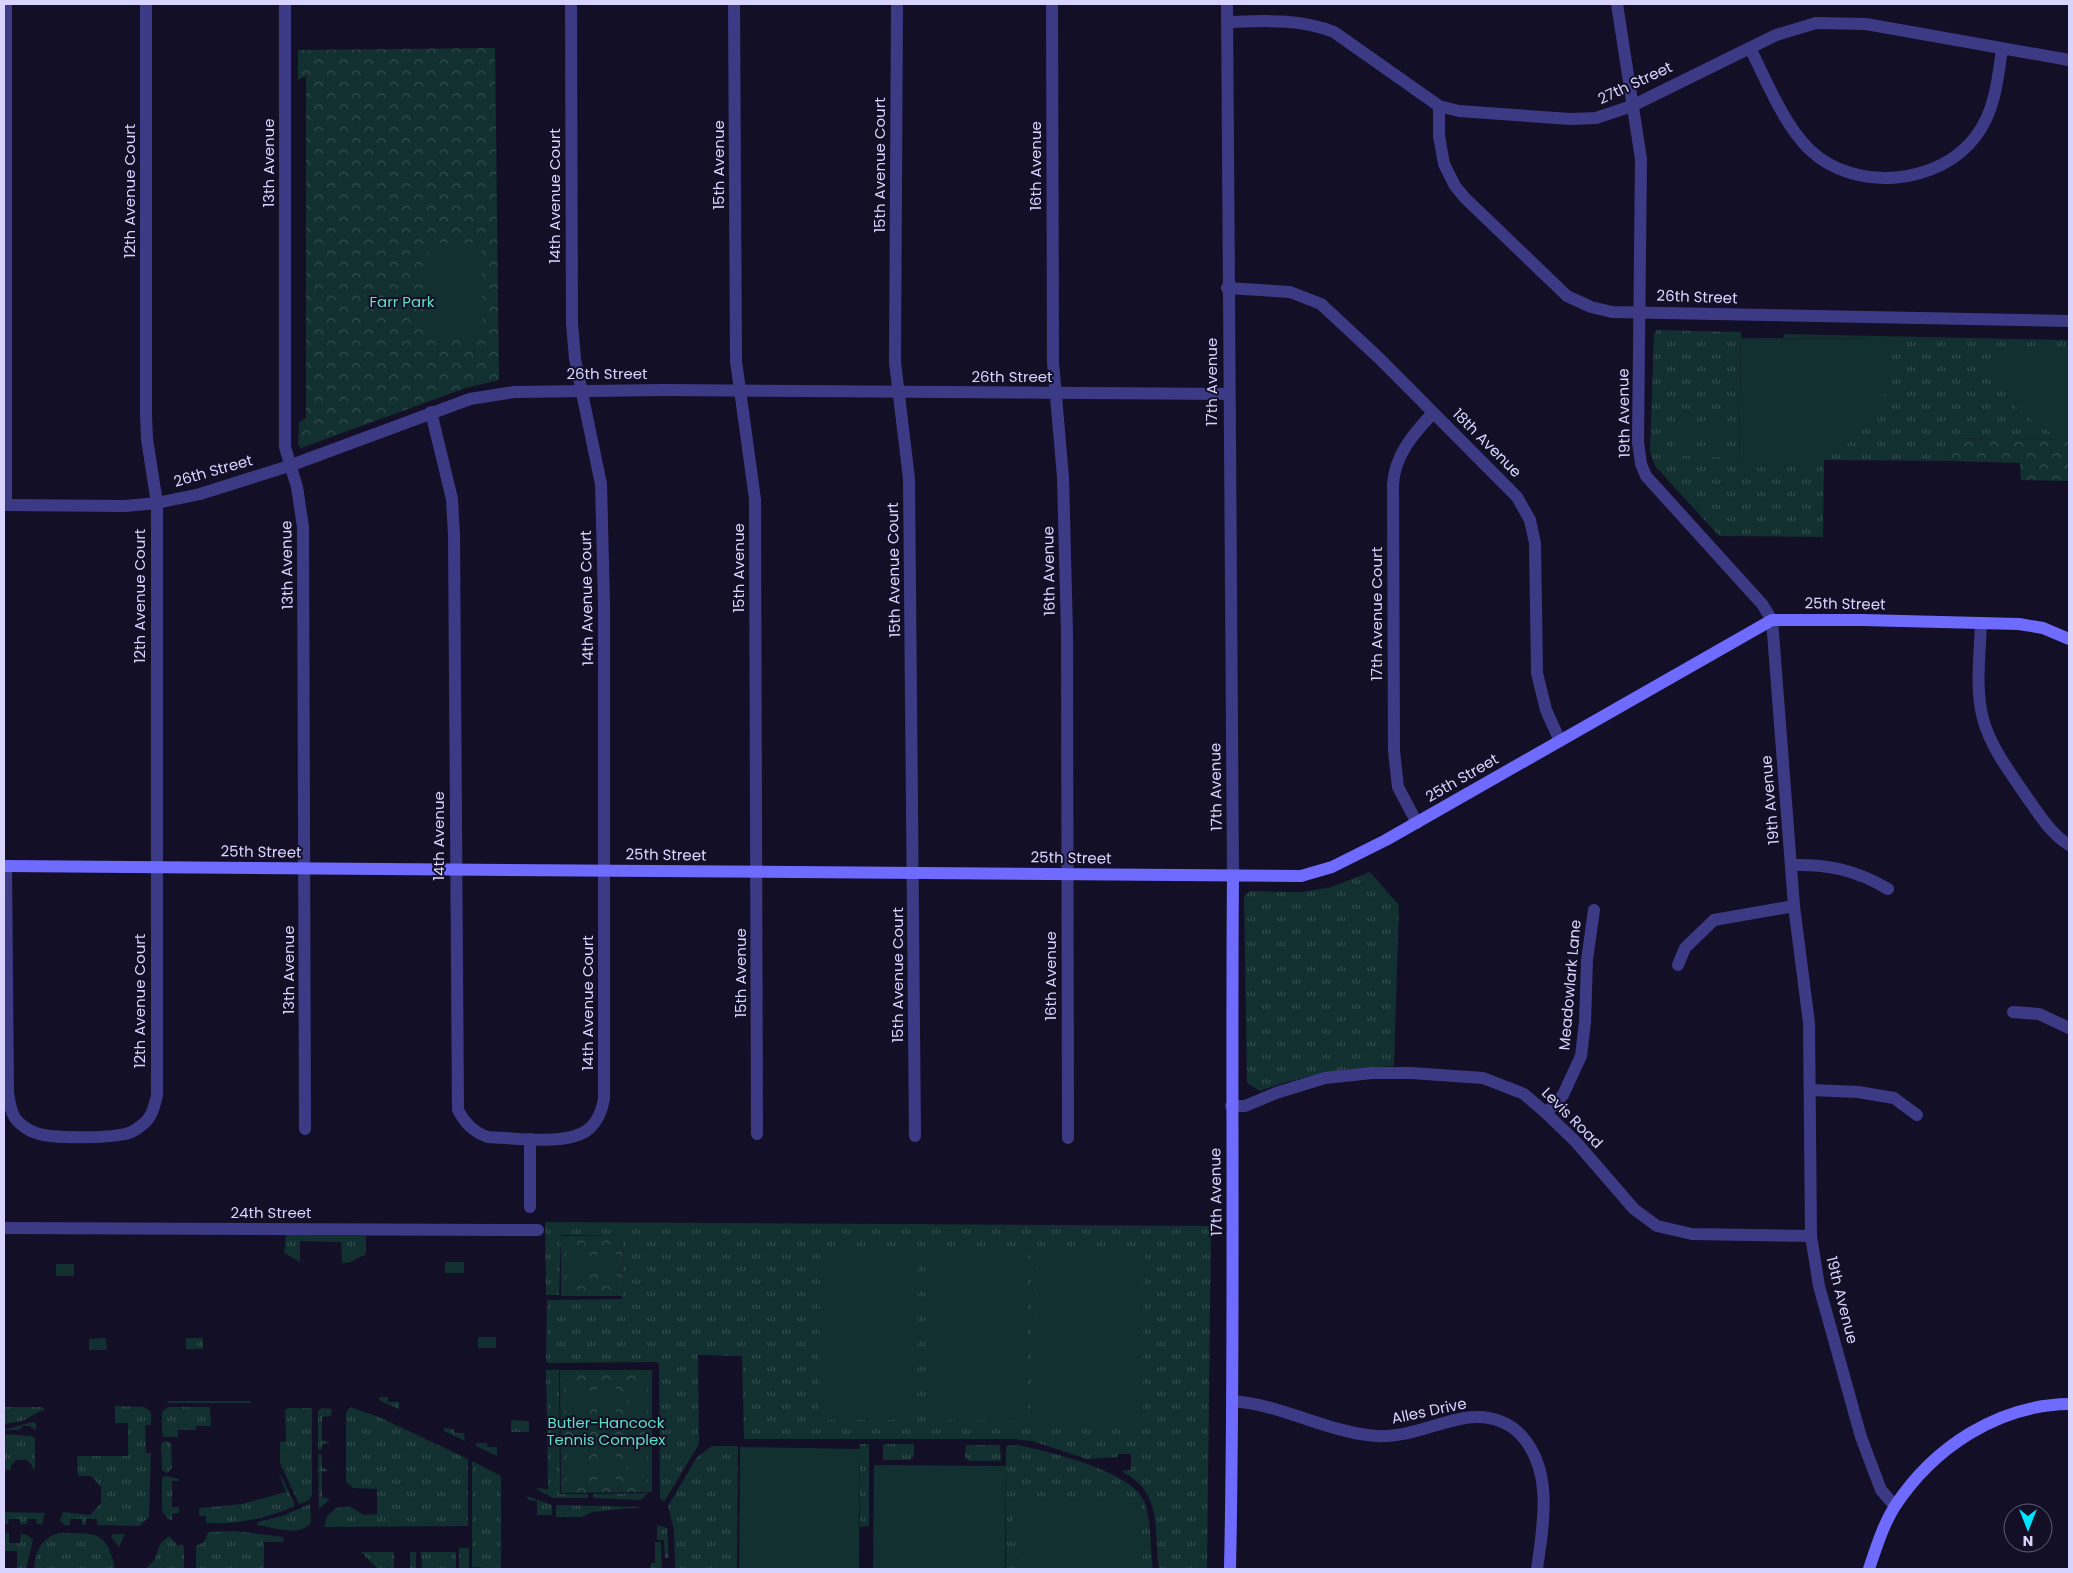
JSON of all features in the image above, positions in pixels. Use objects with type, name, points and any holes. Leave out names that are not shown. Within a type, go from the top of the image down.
[{"type":"street","points":[[5,504],[6,4]]},
{"type":"street","name":"12th Avenue Court","points":[[5,866],[10,1106],[15,1118],[35,1133],[85,1136],[118,1135],[131,1132],[147,1121],[154,1108],[157,1095],[156,503],[147,439],[146,415],[146,4]]},
{"type":"street","name":"13th Avenue","points":[[285,4],[285,447],[289,466],[297,487],[303,527],[305,1129]]},
{"type":"street","name":"14th Avenue Court","points":[[530,1139],[572,1138],[590,1128],[601,1113],[604,1099],[604,603],[601,484],[575,359],[572,323],[571,4]]},
{"type":"street","name":"15th Avenue","points":[[734,4],[736,361],[755,499],[757,1134]]},
{"type":"street","name":"15th Avenue Court","points":[[897,4],[895,362],[897,393],[909,479],[915,1136]]},
{"type":"street","name":"16th Avenue","points":[[1052,4],[1053,362],[1063,477],[1068,874],[1068,1138]]},
{"type":"street","name":"17th Avenue","points":[[1226,4],[1233,876],[1231,1106],[1233,1402],[1230,1569]]},
{"type":"street","name":"19th Avenue","points":[[1617,4],[1641,168],[1638,442],[1641,464],[1646,476],[1762,604],[1772,620],[1794,906],[1809,1023],[1811,1236],[1819,1286],[1861,1437],[1881,1490],[1895,1506]]},
{"type":"street","name":"27th Street","points":[[1227,22],[1298,22],[1325,28],[1346,39],[1439,106],[1459,112],[1570,119],[1596,118],[1632,106],[1692,75],[1799,26],[1835,22],[1866,24],[2069,60]]},
{"type":"street","points":[[1750,48],[1788,119],[1810,150],[1833,166],[1858,174],[1881,177],[1926,173],[1955,156],[1976,136],[1994,96],[2002,49]]},
{"type":"street","name":"26th Street","points":[[1439,106],[1439,136],[1444,164],[1455,186],[1465,198],[1568,296],[1600,310],[2069,321]]},
{"type":"street","name":"18th Avenue","points":[[1228,288],[1290,292],[1321,304],[1380,359],[1517,497],[1530,520],[1536,549],[1537,673],[1546,710],[1560,741]]},
{"type":"street","name":"26th Street","points":[[5,504],[125,506],[156,503],[223,488],[289,466],[431,412],[492,394],[582,390],[1228,394]]},
{"type":"street","name":"14th Avenue","points":[[431,412],[452,499],[454,535],[458,1110],[468,1125],[478,1134],[488,1137],[530,1139]]},
{"type":"street","name":"17th Avenue Court","points":[[1417,823],[1398,787],[1394,758],[1393,485],[1396,468],[1407,444],[1432,413]]},
{"type":"street","name":"25th Street","points":[[5,866],[1302,876],[1351,859],[1772,620],[1824,619],[2019,624],[2043,628],[2069,639]]},
{"type":"street","points":[[1981,623],[1979,690],[1984,720],[2000,758],[2040,816],[2061,840],[2069,844]]},
{"type":"street","name":"19th Avenue","points":[[1792,865],[1817,864],[1852,872],[1865,876],[1888,890]]},
{"type":"street","points":[[1678,965],[1685,948],[1714,920],[1794,906]]},
{"type":"street","name":"Meadowlark Lane","points":[[1546,1113],[1563,1094],[1582,1056],[1586,1022],[1587,960],[1594,910]]},
{"type":"street","points":[[2013,1012],[2040,1014],[2069,1028]]},
{"type":"street","name":"Levis Road","points":[[1231,1106],[1245,1106],[1276,1093],[1326,1078],[1392,1072],[1469,1076],[1489,1080],[1524,1094],[1546,1113],[1576,1142],[1634,1209],[1657,1226],[1692,1234],[1811,1236]]},
{"type":"street","points":[[1811,1090],[1858,1092],[1894,1098],[1917,1115]]},
{"type":"street","points":[[530,1139],[530,1207]]},
{"type":"street","name":"24th Street","points":[[4,1228],[538,1230]]},
{"type":"street","name":"Alles Drive","points":[[1233,1402],[1255,1404],[1349,1433],[1398,1436],[1465,1418],[1483,1417],[1502,1421],[1515,1429],[1529,1444],[1538,1462],[1543,1493],[1543,1522],[1537,1569]]},
{"type":"street","points":[[1869,1569],[1884,1527],[1895,1506],[1928,1466],[1970,1432],[2013,1413],[2054,1404],[2069,1404]]},
{"type":"green space","name":"Farr Park","points":[[495,48],[499,380],[466,388],[301,448],[298,444],[299,422],[306,418],[306,76],[298,80],[298,50]]},
{"type":"green space","points":[[428,243],[481,243],[483,336],[425,334],[425,270],[429,270]]},
{"type":"green space","points":[[1657,330],[1741,332],[1739,467],[1891,339],[1783,338],[1784,334],[2069,340],[2069,440],[1950,438],[1948,461],[1824,460],[1823,537],[1719,536],[1655,466],[1650,451],[1654,334]]},
{"type":"green space","points":[[1741,338],[1891,339],[1887,388],[1877,413],[1844,448],[1798,465],[1739,467]]},
{"type":"green space","points":[[1990,347],[2069,348],[2069,436],[2054,435],[2019,411],[1994,376]]},
{"type":"green space","points":[[1676,415],[1695,416],[1694,456],[1674,456]]},
{"type":"green space","points":[[1707,416],[1726,417],[1725,457],[1706,457]]},
{"type":"green space","points":[[1949,438],[2069,440],[2069,481],[2021,480],[2020,463],[1948,461]]},
{"type":"green space","points":[[1370,872],[1399,905],[1394,1066],[1326,1073],[1294,1080],[1260,1091],[1247,1083],[1244,896],[1250,891],[1302,892],[1331,887]]},
{"type":"green space","points":[[545,1222],[1211,1226],[1207,1569],[1159,1569],[1156,1526],[1150,1501],[1144,1490],[1135,1480],[1121,1471],[1131,1470],[1131,1454],[1118,1454],[1118,1457],[1087,1459],[1032,1441],[1012,1439],[744,1439],[742,1356],[698,1355],[699,1444],[664,1502],[660,1498],[659,1364],[656,1362],[548,1363],[546,1361],[547,1300],[622,1299],[623,1236],[561,1235],[559,1295],[546,1295]]},
{"type":"green space","points":[[286,1235],[366,1236],[366,1254],[348,1263],[342,1263],[341,1242],[300,1241],[300,1262],[284,1253]]},
{"type":"green space","points":[[561,1236],[623,1236],[622,1296],[561,1296]]},
{"type":"green space","points":[[585,1245],[586,1286],[567,1286],[566,1246]]},
{"type":"green space","points":[[597,1245],[616,1245],[617,1286],[598,1286]]},
{"type":"green space","points":[[1038,1252],[1144,1253],[1143,1424],[1037,1424]]},
{"type":"green space","points":[[820,1253],[918,1253],[917,1420],[819,1420]]},
{"type":"green space","points":[[929,1254],[1028,1254],[1027,1421],[928,1420]]},
{"type":"green space","points":[[445,1262],[464,1262],[464,1273],[445,1273]]},
{"type":"green space","points":[[56,1264],[74,1264],[74,1276],[56,1276]]},
{"type":"green space","points":[[478,1337],[496,1337],[496,1348],[478,1348]]},
{"type":"green space","points":[[106,1338],[107,1350],[89,1350],[89,1339]]},
{"type":"green space","points":[[186,1338],[203,1338],[203,1349],[186,1349]]},
{"type":"green space","points":[[546,1370],[559,1370],[560,1494],[588,1494],[588,1498],[553,1498],[535,1488],[548,1489]]},
{"type":"green space","name":"Butler-Hancock Tennis Complex","points":[[560,1370],[652,1370],[652,1492],[561,1493]]},
{"type":"green space","points":[[616,1380],[616,1421],[597,1421],[597,1381]]},
{"type":"green space","points":[[628,1380],[647,1380],[647,1420],[628,1421]]},
{"type":"green space","points":[[566,1381],[585,1381],[585,1421],[566,1421]]},
{"type":"green space","points":[[379,1397],[388,1397],[388,1402],[399,1402],[399,1409],[379,1400]]},
{"type":"green space","points":[[168,1401],[250,1401],[251,1403],[168,1403]]},
{"type":"green space","points":[[115,1406],[144,1407],[151,1412],[151,1425],[145,1425],[146,1453],[151,1453],[149,1517],[139,1526],[97,1525],[97,1519],[86,1519],[86,1525],[82,1525],[82,1519],[70,1519],[70,1525],[64,1525],[60,1520],[63,1512],[90,1515],[101,1503],[101,1487],[91,1476],[78,1476],[77,1456],[128,1456],[128,1423],[115,1423]]},
{"type":"green space","points":[[4,1407],[42,1407],[45,1409],[22,1421],[4,1424]]},
{"type":"green space","points":[[168,1407],[210,1407],[211,1426],[196,1426],[196,1430],[178,1430],[178,1437],[164,1437],[162,1433],[162,1412]]},
{"type":"green space","points":[[350,1407],[379,1417],[468,1459],[468,1526],[324,1527],[327,1516],[336,1508],[349,1506],[364,1515],[377,1514],[377,1489],[353,1488],[346,1482],[346,1413]]},
{"type":"green space","points":[[289,1408],[312,1408],[312,1495],[308,1501],[299,1504],[280,1463],[280,1442],[286,1441],[285,1410]]},
{"type":"green space","points":[[322,1408],[332,1409],[331,1416],[322,1417],[322,1440],[330,1442],[322,1445],[322,1449],[318,1450],[318,1411]]},
{"type":"green space","points":[[511,1420],[529,1421],[529,1432],[511,1432]]},
{"type":"green space","points":[[32,1422],[36,1423],[36,1430],[29,1426],[23,1426],[19,1430],[4,1430]]},
{"type":"green space","points":[[444,1428],[454,1429],[454,1433],[464,1433],[465,1441],[444,1431]]},
{"type":"green space","points":[[4,1434],[35,1438],[35,1469],[33,1470],[32,1465],[26,1460],[16,1460],[11,1465],[11,1470],[4,1470]]},
{"type":"green space","points":[[165,1441],[171,1443],[172,1468],[167,1473],[162,1470],[161,1444]]},
{"type":"green space","points":[[597,1442],[616,1442],[616,1482],[597,1483]]},
{"type":"green space","points":[[628,1442],[647,1442],[647,1482],[628,1482]]},
{"type":"green space","points":[[476,1443],[487,1443],[487,1447],[497,1447],[497,1456],[476,1446]]},
{"type":"green space","points":[[567,1443],[586,1443],[586,1483],[567,1483]]},
{"type":"green space","points":[[860,1444],[869,1444],[869,1526],[860,1527]]},
{"type":"green space","points":[[883,1444],[914,1444],[914,1456],[910,1460],[883,1460]]},
{"type":"green space","points":[[966,1445],[1000,1445],[1001,1461],[969,1461],[965,1457]]},
{"type":"green space","points":[[1017,1445],[1067,1457],[1087,1464],[1123,1480],[1136,1490],[1147,1509],[1153,1569],[1006,1569],[1006,1446]]},
{"type":"green space","points":[[712,1446],[738,1446],[737,1569],[675,1569],[674,1530],[668,1506],[697,1457]]},
{"type":"green space","points":[[740,1447],[860,1449],[859,1569],[739,1569]]},
{"type":"green space","points":[[318,1454],[322,1455],[322,1468],[330,1470],[322,1472],[322,1497],[330,1499],[319,1509]]},
{"type":"green space","points":[[472,1461],[501,1476],[501,1569],[472,1567]]},
{"type":"green space","points":[[874,1465],[1006,1466],[1005,1569],[873,1569]]},
{"type":"green space","points":[[278,1470],[295,1504],[293,1507],[240,1522],[206,1523],[206,1516],[199,1516],[199,1508],[242,1504],[286,1492]]},
{"type":"green space","points":[[165,1476],[179,1479],[179,1481],[172,1481],[172,1507],[179,1507],[179,1513],[172,1514],[172,1520],[168,1519],[162,1511],[162,1478]]},
{"type":"green space","points":[[648,1493],[641,1500],[593,1498],[594,1494]]},
{"type":"green space","points":[[527,1496],[552,1505],[552,1515],[537,1515],[537,1501],[528,1500]]},
{"type":"green space","points":[[1127,1498],[1140,1509],[1143,1569],[1027,1569],[1014,1534],[1011,1501]]},
{"type":"green space","points":[[310,1504],[311,1522],[301,1530],[294,1531],[257,1525],[258,1522],[282,1516]]},
{"type":"green space","points":[[556,1505],[642,1507],[592,1512],[582,1517],[556,1517]]},
{"type":"green space","points":[[4,1512],[45,1513],[42,1524],[37,1524],[36,1519],[28,1519],[27,1524],[20,1524],[20,1519],[9,1519],[8,1524],[5,1524]]},
{"type":"green space","points":[[657,1525],[667,1528],[669,1558],[665,1558],[664,1540],[657,1540]]},
{"type":"green space","points":[[235,1531],[283,1537],[284,1542],[264,1542],[264,1569],[196,1569],[196,1546],[204,1542],[208,1532]]},
{"type":"green space","points":[[6,1533],[9,1533],[9,1543],[20,1543],[21,1534],[27,1535],[33,1540],[26,1569],[17,1569],[17,1551],[4,1551]]},
{"type":"green space","points":[[60,1533],[82,1533],[98,1536],[108,1547],[115,1569],[34,1569],[36,1556],[44,1541]]},
{"type":"green space","points":[[113,1534],[125,1534],[119,1547],[111,1537]]},
{"type":"green space","points":[[169,1536],[178,1546],[181,1544],[184,1546],[184,1569],[146,1569],[155,1559],[160,1544]]},
{"type":"green space","points":[[655,1542],[661,1542],[662,1569],[651,1569],[651,1563],[655,1563]]},
{"type":"green space","points":[[459,1548],[469,1548],[469,1569],[459,1569]]},
{"type":"green space","points":[[361,1552],[394,1552],[394,1569],[378,1569]]},
{"type":"green space","points":[[410,1552],[416,1552],[416,1569],[410,1569]]},
{"type":"green space","points":[[421,1552],[456,1552],[456,1569],[422,1569]]}]
